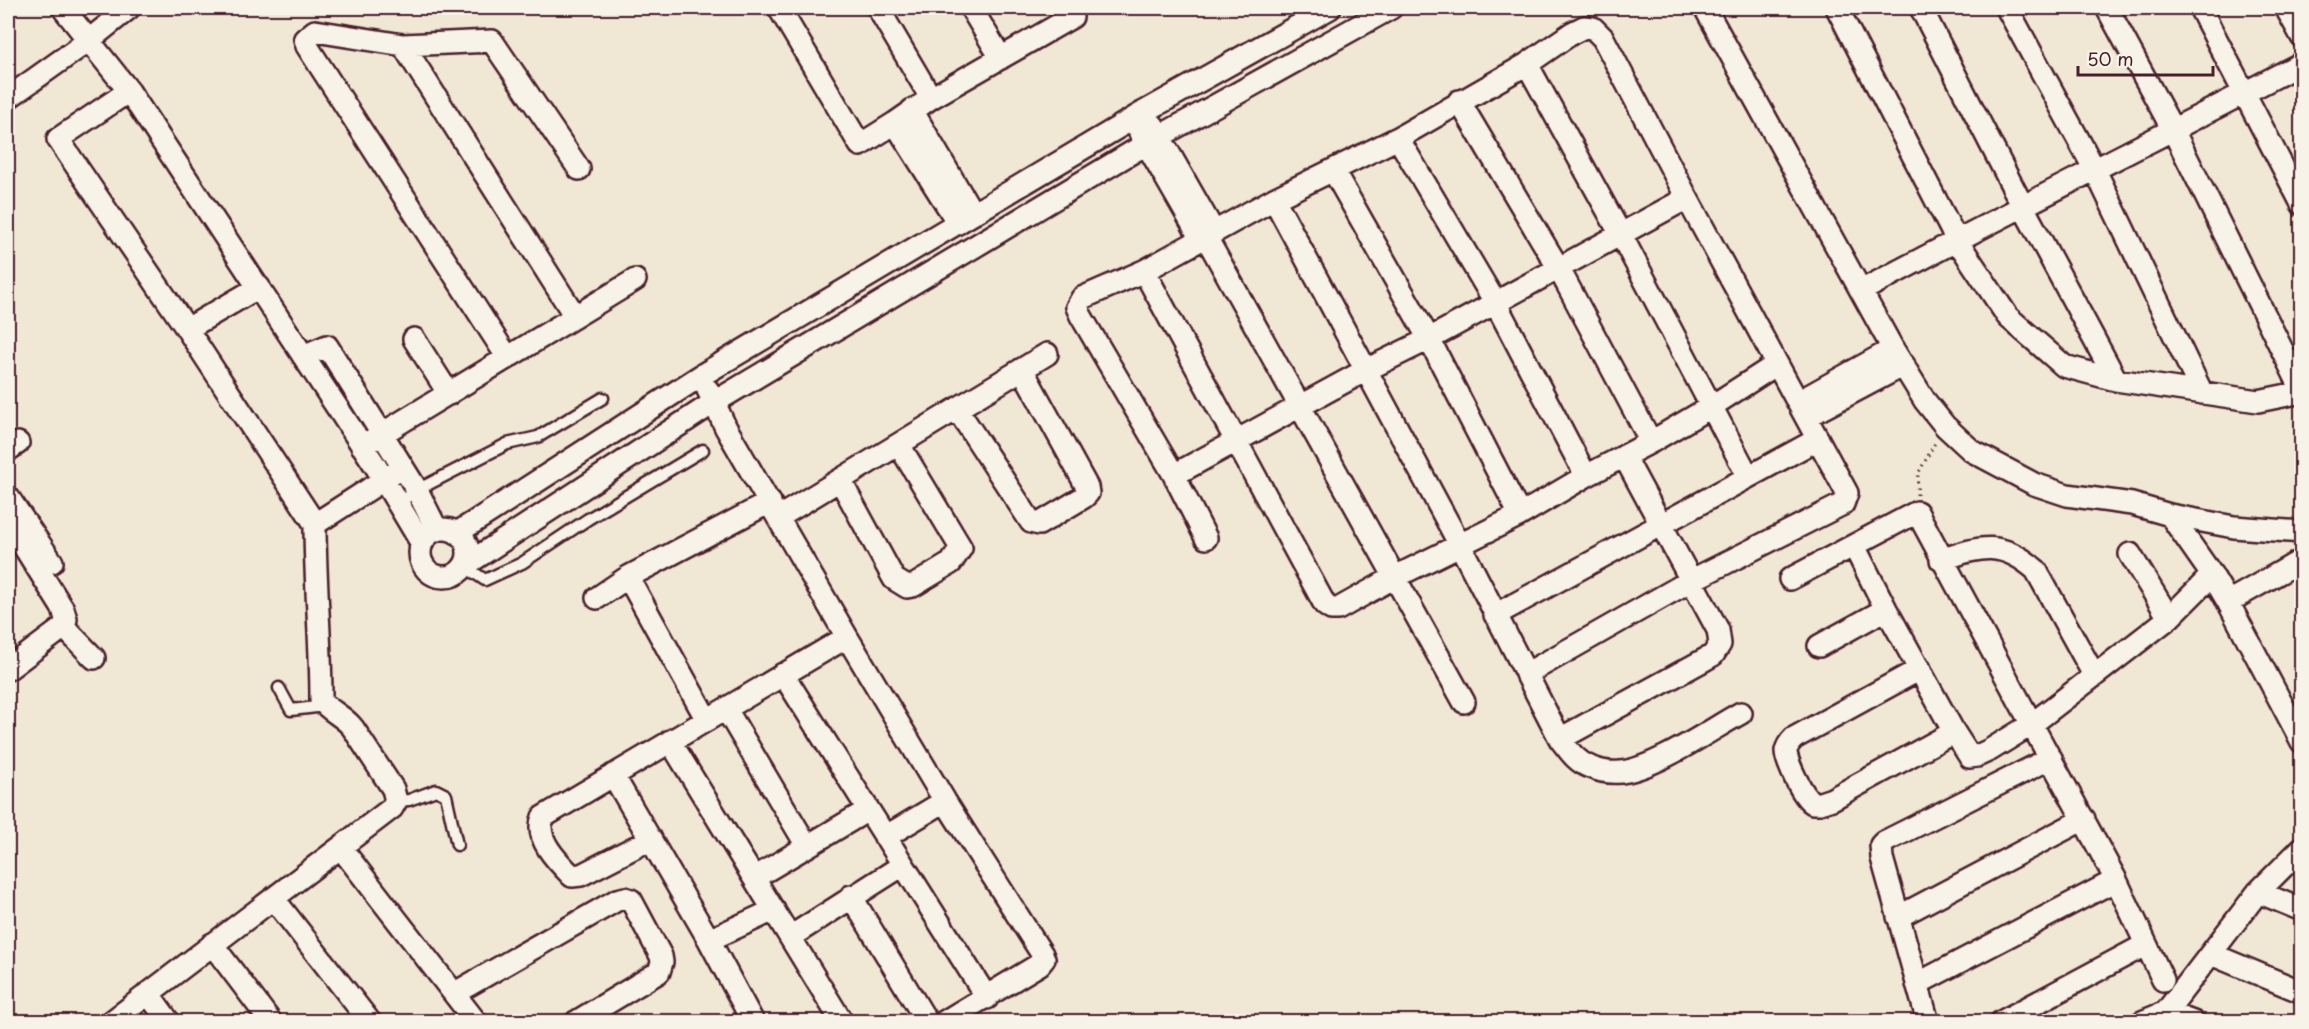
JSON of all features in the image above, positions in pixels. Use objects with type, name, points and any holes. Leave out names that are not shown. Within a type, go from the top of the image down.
[{"type":"street","points":[[63,8],[129,91],[362,446],[393,474],[417,490],[439,535]]},
{"type":"street","points":[[8,98],[88,41],[129,8]]},
{"type":"street","points":[[779,8],[860,145],[931,98],[1072,17],[1067,8]]},
{"type":"street","points":[[878,8],[931,98]]},
{"type":"street","points":[[971,8],[1001,58]]},
{"type":"street","points":[[1330,8],[1138,116],[702,375],[570,460],[439,535],[420,554],[422,564],[429,572],[438,576],[448,577],[457,573],[464,566],[713,403],[1153,140],[1390,8]]},
{"type":"street","points":[[1705,8],[1898,357],[1925,400],[1945,426],[1972,451],[2034,484],[2067,495],[2132,504],[2170,515],[2234,527],[2301,532]]},
{"type":"street","points":[[1837,8],[1956,239],[2008,317],[2064,366],[2116,380],[2258,400],[2301,391],[2173,130],[2107,8]]},
{"type":"street","points":[[1921,8],[2022,205],[2116,380]]},
{"type":"street","points":[[2007,8],[2095,170],[2202,393]]},
{"type":"street","points":[[2200,8],[2301,204]]},
{"type":"street","points":[[2286,8],[2301,37]]},
{"type":"street","points":[[1206,538],[1174,475],[1077,307],[1082,298],[1091,292],[1144,271],[1274,199],[1398,138],[1527,64],[1572,33],[1584,27],[1593,28],[1603,38],[1847,493],[1843,504],[1690,581],[1526,674]]},
{"type":"street","points":[[508,358],[305,39],[315,32],[403,45],[492,41],[579,169]]},
{"type":"street","points":[[403,45],[575,316]]},
{"type":"street","points":[[1861,291],[1956,239],[2301,63]]},
{"type":"street","points":[[1527,64],[1621,234],[1748,476]]},
{"type":"street","points":[[111,1022],[341,848],[392,808],[396,801],[393,789],[348,721],[321,700],[315,524],[187,329],[58,139],[129,91]]},
{"type":"street","points":[[1459,101],[1559,269],[1651,442]]},
{"type":"street","points":[[1138,116],[1207,236],[1393,578],[1464,702]]},
{"type":"street","points":[[904,117],[966,218]]},
{"type":"street","points":[[1398,138],[1495,303],[1586,476]]},
{"type":"street","points":[[1333,170],[1429,339],[1520,515]]},
{"type":"street","points":[[1174,475],[1687,198]]},
{"type":"street","points":[[1274,199],[1460,545],[1560,739],[1575,758],[1588,767],[1604,772],[1621,772],[1645,766],[1741,713]]},
{"type":"street","points":[[1144,271],[1325,605],[1330,609],[1338,609],[1393,578],[1520,515],[1586,476],[1651,442],[1777,364]]},
{"type":"street","points":[[362,446],[635,280]]},
{"type":"street","points":[[187,329],[259,287]]},
{"type":"street","points":[[414,339],[449,394]]},
{"type":"street","points":[[303,356],[327,346],[381,434],[393,474],[398,504],[439,535],[465,542],[468,554],[464,566]]},
{"type":"street","points":[[597,598],[628,577],[840,480],[1047,354]]},
{"type":"street","points":[[1802,410],[1898,357]]},
{"type":"street","points":[[957,409],[1031,522],[1039,524],[1084,497],[1088,493],[1087,487],[1022,369]]},
{"type":"street","points":[[702,375],[713,403],[847,637],[945,801],[1044,959],[1040,964],[987,998],[944,1022]]},
{"type":"street","points":[[1495,615],[1660,523],[1818,439]]},
{"type":"street","points":[[840,480],[894,579],[907,587],[914,586],[951,563],[962,548],[898,445]]},
{"type":"street","points":[[1560,739],[1704,660],[1718,650],[1721,639],[1624,456]]},
{"type":"street","points":[[570,460],[586,486]]},
{"type":"street","points":[[315,524],[393,474]]},
{"type":"street","points":[[8,497],[52,562]]},
{"type":"street","points":[[1790,579],[1917,512],[1941,560],[2084,819],[2116,880],[2163,980]]},
{"type":"street","points":[[2170,515],[2228,602],[2301,742]]},
{"type":"street","points":[[8,521],[63,609],[66,619],[64,627],[8,666]]},
{"type":"street","points":[[1854,546],[1886,609],[1970,757],[1990,750],[2032,724],[2169,618],[2212,575]]},
{"type":"street","points":[[1941,560],[1965,552],[1997,547],[2022,558],[2036,570],[2094,675]]},
{"type":"street","points":[[2130,554],[2169,618]]},
{"type":"street","points":[[2228,602],[2300,565]]},
{"type":"street","points":[[628,577],[707,720]]},
{"type":"street","points":[[1819,646],[1886,609]]},
{"type":"street","points":[[64,627],[94,658]]},
{"type":"street","points":[[651,839],[582,875],[572,876],[541,836],[540,825],[543,817],[847,637]]},
{"type":"street","points":[[1920,669],[1794,738],[1789,743],[1786,752],[1803,794],[1813,803],[1832,799],[1954,732]]},
{"type":"street","points":[[783,675],[987,998]]},
{"type":"street","points":[[726,709],[807,846]]},
{"type":"street","points":[[670,741],[842,1022]]},
{"type":"street","points":[[1928,1022],[1882,858],[1881,845],[2050,758]]},
{"type":"street","points":[[613,775],[709,940],[753,1022]]},
{"type":"street","points":[[885,837],[945,801]]},
{"type":"street","points":[[754,878],[868,810]]},
{"type":"street","points":[[1898,917],[2084,819]]},
{"type":"street","points":[[341,848],[476,1022]]},
{"type":"street","points":[[2142,1022],[2166,1012],[2258,892],[2301,848]]},
{"type":"street","points":[[790,937],[903,865]]},
{"type":"street","points":[[1917,984],[2116,880]]},
{"type":"street","points":[[2258,892],[2301,910]]},
{"type":"street","points":[[851,896],[927,1022]]},
{"type":"street","points":[[455,993],[617,900],[625,898],[631,900],[661,956],[662,962],[658,972],[578,1021]]},
{"type":"street","points":[[274,899],[370,1022]]},
{"type":"street","points":[[709,940],[774,910]]},
{"type":"street","points":[[213,944],[271,1022]]},
{"type":"street","points":[[2001,1022],[2145,945]]},
{"type":"street","points":[[2211,954],[2301,992]]},
{"type":"street","points":[[148,993],[170,1022]]},
{"type":"street","points":[[2166,1012],[2193,1022]]},
{"type":"lane","points":[[398,504],[417,490],[507,444],[538,437],[603,398]]},
{"type":"lane","points":[[464,566],[485,580],[522,563],[588,519],[703,450]]},
{"type":"lane","points":[[279,688],[291,710],[326,706]]},
{"type":"lane","points":[[396,801],[410,800],[436,790],[446,795],[457,845]]},
{"type":"path","points":[[1917,512],[1918,474],[1945,426]]}]
